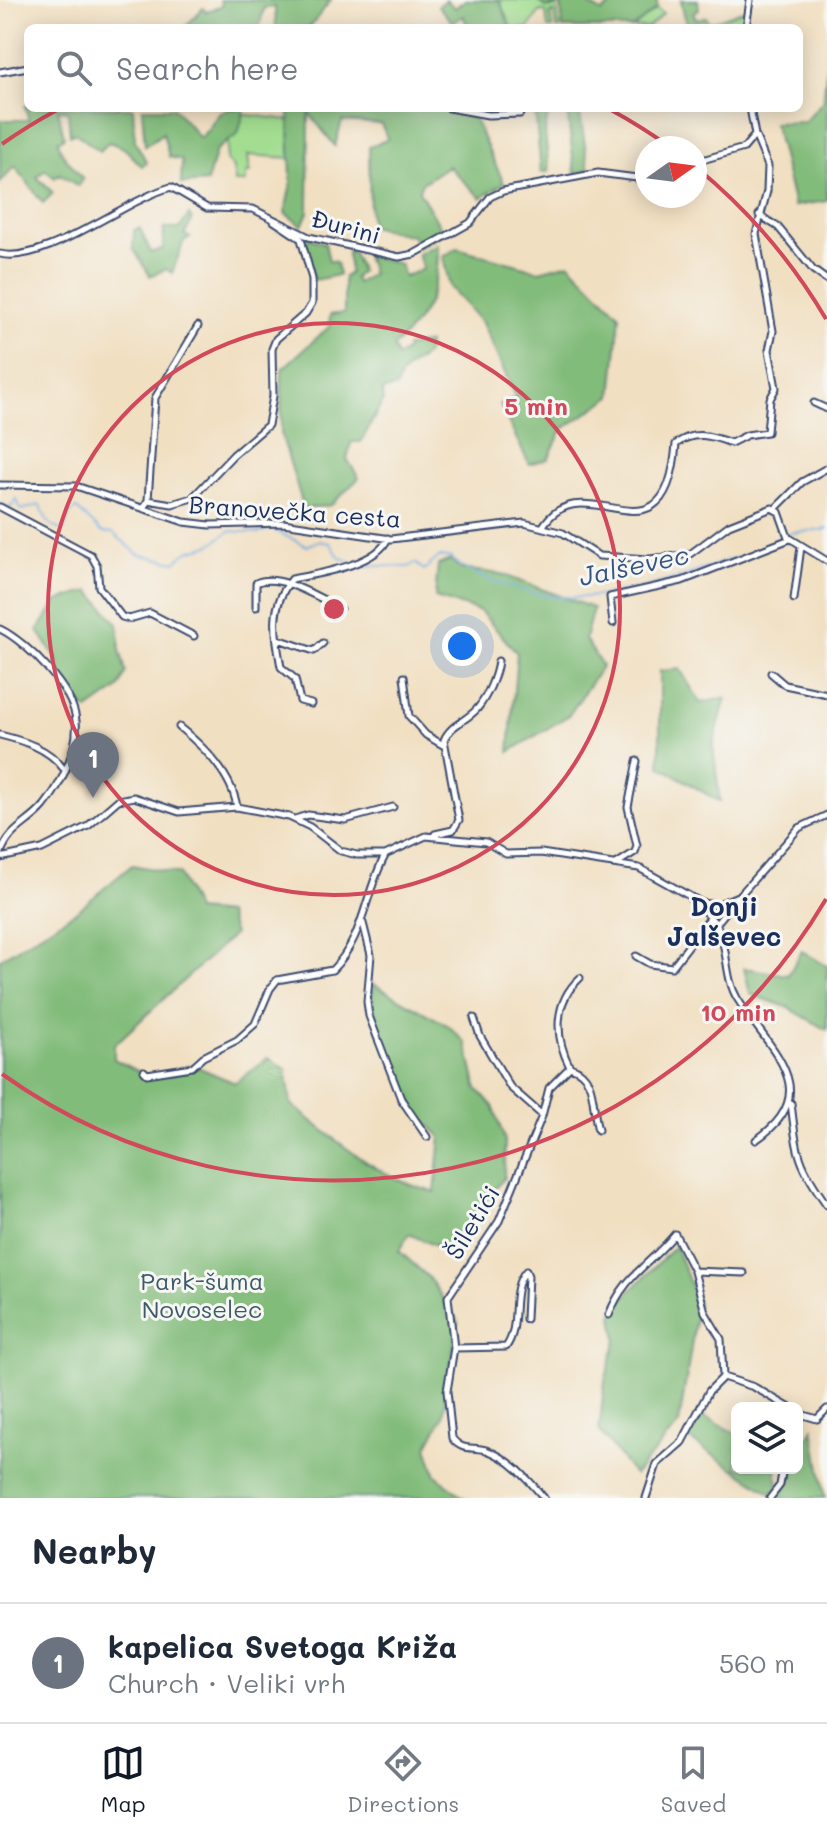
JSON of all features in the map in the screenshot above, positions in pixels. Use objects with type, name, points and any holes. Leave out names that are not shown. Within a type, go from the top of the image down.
[{"type":"street","points":[[747,24],[750,0]]},
{"type":"street","points":[[0,72],[24,68]]},
{"type":"street","points":[[471,112],[520,114]]},
{"type":"street","points":[[543,526],[566,505],[577,502],[587,501],[610,510],[633,512],[662,499],[674,477],[676,444],[684,438],[707,434],[731,443],[747,435],[767,432],[770,399],[776,388],[769,350],[773,331],[756,234],[767,191],[768,166],[755,135],[751,112]]},
{"type":"street","points":[[707,159],[744,148],[755,135]]},
{"type":"street","name":"Đurini","points":[[0,254],[20,255],[64,240],[106,214],[171,187],[207,208],[253,209],[309,237],[399,257],[414,254],[470,223],[490,197],[503,191],[598,173],[635,178]]},
{"type":"street","points":[[148,500],[172,504],[192,498],[233,455],[268,425],[273,396],[272,349],[276,339],[306,313],[313,293],[301,239],[268,215]]},
{"type":"street","points":[[759,215],[778,227],[813,270],[827,280]]},
{"type":"street","points":[[144,508],[148,500],[155,398],[198,326]]},
{"type":"street","points":[[814,403],[827,409]]},
{"type":"street","points":[[827,468],[802,482],[776,508],[788,536],[827,561]]},
{"type":"street","name":"Branovečka cesta","points":[[0,485],[76,486],[173,519],[210,525],[283,523],[388,538],[514,522],[543,526],[563,533],[599,556],[676,558],[690,554],[744,517],[776,508]]},
{"type":"street","points":[[0,507],[91,555],[97,566],[99,587],[122,617],[129,619],[150,613],[194,636]]},
{"type":"street","points":[[613,623],[610,597],[682,581],[788,536]]},
{"type":"street","points":[[311,704],[300,701],[295,679],[281,667],[274,614],[287,584],[292,579],[318,576],[346,567],[383,547],[388,538]]},
{"type":"street","points":[[794,599],[801,547]]},
{"type":"street","points":[[256,607],[256,583],[267,580],[287,584],[340,608]]},
{"type":"street","points":[[0,629],[38,656],[74,709],[74,745],[63,769],[44,806],[14,829],[0,856]]},
{"type":"street","points":[[278,639],[314,651],[323,643]]},
{"type":"street","points":[[0,856],[42,849],[88,826],[107,808],[128,797],[179,812],[237,807],[294,820],[341,851],[371,857],[385,855],[426,836],[453,830],[459,820],[444,745],[448,732],[478,707],[494,680],[498,661]]},
{"type":"street","points":[[771,673],[785,685],[827,694]]},
{"type":"street","points":[[404,677],[409,716],[426,735],[444,745]]},
{"type":"street","points":[[179,727],[203,746],[235,795],[237,807]]},
{"type":"street","points":[[0,735],[22,740],[45,752],[63,769]]},
{"type":"street","points":[[616,865],[635,852],[637,846],[628,807],[637,761]]},
{"type":"street","points":[[294,820],[308,815],[345,820],[393,807]]},
{"type":"street","points":[[717,924],[799,828],[827,815]]},
{"type":"street","points":[[426,836],[486,842],[516,856],[541,853],[644,870],[710,905],[740,895]]},
{"type":"street","points":[[144,1071],[147,1074],[192,1067],[203,1057],[237,1040],[255,1024],[277,980],[332,970],[363,922],[375,874],[385,855]]},
{"type":"street","points":[[683,892],[717,924],[736,997],[787,1066],[792,1081],[793,1136],[802,1167],[827,1205]]},
{"type":"street","points":[[636,956],[650,964],[672,967],[710,918]]},
{"type":"street","points":[[363,922],[372,964],[367,1002],[369,1016],[401,1099],[427,1137]]},
{"type":"street","points":[[580,978],[564,992],[560,1014],[562,1046],[570,1067],[583,1072],[589,1081],[598,1130]]},
{"type":"street","points":[[474,1018],[480,1036],[510,1087],[542,1116]]},
{"type":"street","name":"Šiletići","points":[[544,1498],[514,1466],[486,1450],[461,1448],[452,1438],[447,1391],[454,1348],[448,1297],[499,1221],[542,1116],[549,1088],[570,1067]]},
{"type":"street","points":[[756,1140],[775,1128],[791,1102]]},
{"type":"street","points":[[609,1315],[624,1281],[652,1261],[675,1234],[694,1271],[705,1312],[721,1339],[723,1377],[709,1391],[682,1442],[657,1464],[646,1498]]},
{"type":"street","points":[[454,1348],[506,1347],[515,1319],[518,1284],[526,1271],[526,1319]]},
{"type":"street","points":[[694,1271],[744,1273]]},
{"type":"street","points":[[723,1377],[754,1387],[780,1402]]},
{"type":"street","points":[[803,1415],[817,1419],[827,1409]]},
{"type":"street","points":[[770,1498],[780,1485],[782,1474]]},
{"type":"green space","points":[[220,0],[331,0],[312,24],[276,24],[275,7],[264,8],[260,24],[188,24],[203,8],[206,12],[222,6]]},
{"type":"green space","points":[[446,0],[455,8],[465,0],[499,0],[509,24],[467,24],[463,16],[453,23],[438,6]]},
{"type":"green space","points":[[499,0],[537,0],[551,8],[557,6],[559,24],[555,24],[554,13],[550,14],[551,24],[548,24],[546,12],[540,11],[531,24],[509,24]]},
{"type":"green space","points":[[537,0],[584,2],[602,12],[619,0],[657,0],[657,8],[638,24],[563,24],[561,4],[546,8]]},
{"type":"green space","points":[[681,0],[698,0],[699,9],[693,14],[697,19],[706,17],[710,24],[686,24]]},
{"type":"green space","points":[[657,8],[663,14],[652,24],[638,24]]},
{"type":"green space","points":[[745,10],[744,24],[709,23]]},
{"type":"green space","points":[[827,65],[827,201],[794,206],[774,123],[804,122],[823,101]]},
{"type":"green space","points":[[27,112],[58,112],[64,137],[58,141],[62,153],[83,179],[78,186],[59,174],[55,178],[45,170],[37,177],[53,193],[43,203],[15,166],[0,183],[0,120],[29,120]]},
{"type":"green space","points":[[68,112],[133,112],[135,141],[147,163],[142,166],[124,148],[109,142],[100,151],[75,133],[70,135]]},
{"type":"green space","points":[[142,112],[177,112],[200,138],[221,112],[244,112],[238,134],[216,150],[207,182],[181,184],[182,160],[169,157],[163,133],[145,146]]},
{"type":"green space","points":[[289,112],[471,112],[504,183],[481,198],[448,166],[421,184],[419,191],[444,233],[417,248],[413,236],[370,226],[369,147],[388,139],[381,124],[342,121],[335,146],[309,113],[308,212],[302,226],[285,213],[291,183]]},
{"type":"green space","points":[[535,112],[549,112],[545,132],[549,172],[541,172]]},
{"type":"green space","points":[[567,112],[580,112],[589,170],[575,173]]},
{"type":"green space","points":[[241,114],[289,120],[290,158],[248,155],[250,173],[246,173],[246,182],[235,182],[233,168],[226,160],[228,141],[238,134]]},
{"type":"green space","points":[[189,215],[192,221],[184,235],[190,237],[184,241],[172,273],[166,269],[150,276],[133,248],[134,230],[140,228],[151,253],[163,249],[164,228],[179,229]]},
{"type":"green space","points":[[302,236],[325,243],[329,261],[336,262],[339,275],[314,280]]},
{"type":"green space","points":[[438,244],[436,276],[429,302],[415,324],[393,347],[397,357],[407,350],[406,347],[428,343],[427,354],[404,372],[397,387],[382,391],[383,401],[361,442],[351,442],[347,459],[359,478],[331,505],[304,509],[281,433],[282,369],[329,327],[330,315],[344,313],[344,277],[350,273],[347,250],[353,252],[361,272],[354,278],[357,283],[372,274],[366,255],[400,264],[404,277],[423,269],[418,254]]},
{"type":"green space","points":[[457,248],[539,271],[569,263],[620,315],[612,396],[562,430],[548,459],[529,464],[500,405],[516,397],[482,323],[450,287],[443,257]]},
{"type":"green space","points":[[450,560],[461,569],[501,574],[593,608],[585,639],[602,666],[569,715],[509,752],[517,653],[480,611],[435,598],[438,565]]},
{"type":"green space","points":[[90,591],[118,624],[126,672],[119,688],[88,710],[64,689],[56,658],[38,631],[57,601]]},
{"type":"green space","points":[[680,669],[700,703],[726,698],[713,746],[720,802],[660,766],[660,671]]},
{"type":"green space","name":"Park-šuma Novoselec","points":[[132,865],[179,874],[196,911],[227,914],[234,934],[114,1045],[114,1059],[151,1078],[193,1065],[235,1083],[268,1058],[286,1069],[291,1104],[324,1131],[358,1157],[395,1178],[435,1192],[441,1137],[416,1113],[400,1069],[379,1034],[372,1003],[373,984],[449,1026],[466,1043],[477,1089],[493,1106],[505,1141],[504,1178],[445,1250],[409,1234],[399,1251],[429,1278],[458,1321],[443,1417],[427,1447],[436,1475],[464,1498],[0,1498],[0,959],[77,911]]},
{"type":"green space","points":[[802,951],[827,966],[827,1030],[787,1007],[750,994],[744,968],[788,975]]},
{"type":"green space","points":[[675,1246],[698,1303],[679,1424],[634,1475],[599,1430],[605,1381],[617,1339],[613,1316],[617,1305]]},
{"type":"green space","points":[[701,1415],[731,1431],[731,1467],[687,1438]]},
{"type":"green space","points":[[813,1428],[825,1498],[780,1498],[787,1484],[788,1474],[803,1474],[803,1447]]},
{"type":"green space","points":[[742,1474],[777,1474],[778,1488],[771,1493]]},
{"type":"waterway","name":"Jalševec","points":[[0,504],[11,508],[16,498],[21,510],[40,505],[51,525],[64,530],[69,514],[77,509],[103,533],[113,533],[138,554],[175,562],[188,551],[210,545],[230,531],[258,533],[271,529],[307,546],[318,541],[330,543],[340,558],[352,561]]},
{"type":"waterway","name":"Jalševec","points":[[790,533],[827,529]]},
{"type":"waterway","name":"Jalševec","points":[[752,551],[784,537]]},
{"type":"waterway","name":"Jalševec","points":[[357,565],[409,567],[415,563],[424,570],[439,557],[449,557],[473,573],[510,587],[549,596],[580,597],[648,586],[735,558]]},
{"type":"place","name":"kapelica Svetoga Križa","points":[[93,798]]},
{"type":"district","name":"Donji Jalševec","points":[[724,921]]}]
